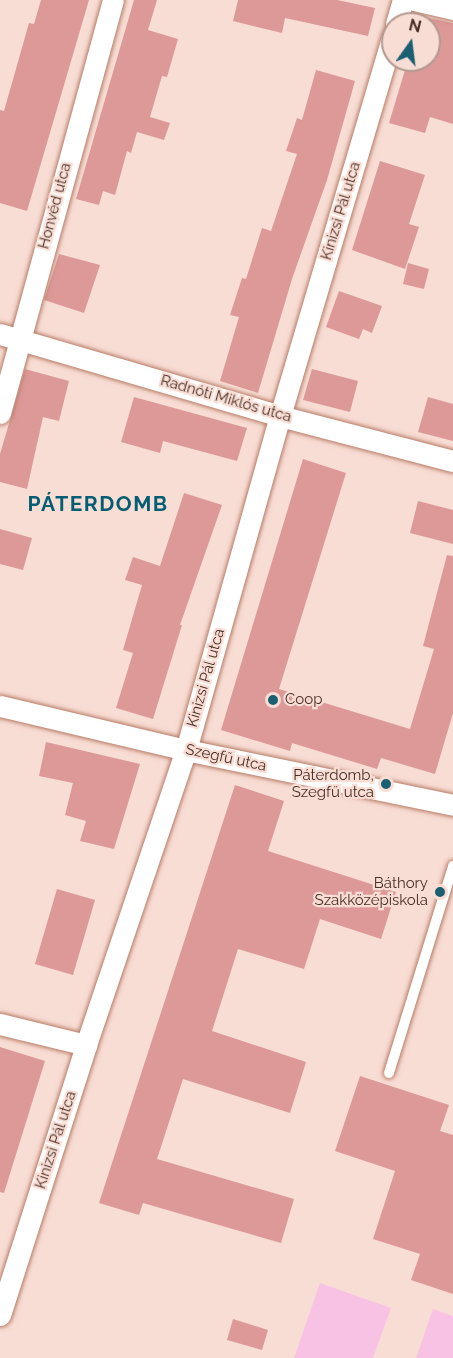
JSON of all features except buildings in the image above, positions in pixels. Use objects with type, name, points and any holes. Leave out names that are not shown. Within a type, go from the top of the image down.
[{"type":"street","name":"Honvéd utca","points":[[0,413],[9,336],[112,0]]},
{"type":"street","points":[[414,0],[453,9]]},
{"type":"street","name":"Kinizsi Pál utca","points":[[0,1315],[86,1045],[186,750],[280,416],[382,72]]},
{"type":"street","name":"Radnóti Miklós utca","points":[[9,336],[280,416],[453,460]]},
{"type":"street","name":"Szegfű utca","points":[[0,706],[186,750],[453,805]]},
{"type":"street","points":[[0,1024],[86,1045]]},
{"type":"lane","points":[[389,1073],[453,866]]},
{"type":"shaded area","points":[[320,1283],[391,1308],[373,1358],[294,1358]]},
{"type":"shaded area","points":[[433,1309],[453,1316],[453,1358],[416,1358]]},
{"type":"place","name":"Coop","points":[[273,700]]},
{"type":"place","name":"Páterdomb, Szegfű utca","points":[[386,784]]},
{"type":"place","name":"Báthory Szakközépiskola","points":[[440,892]]},
{"type":"district","name":"PÁTERDOMB","points":[[98,504]]}]
